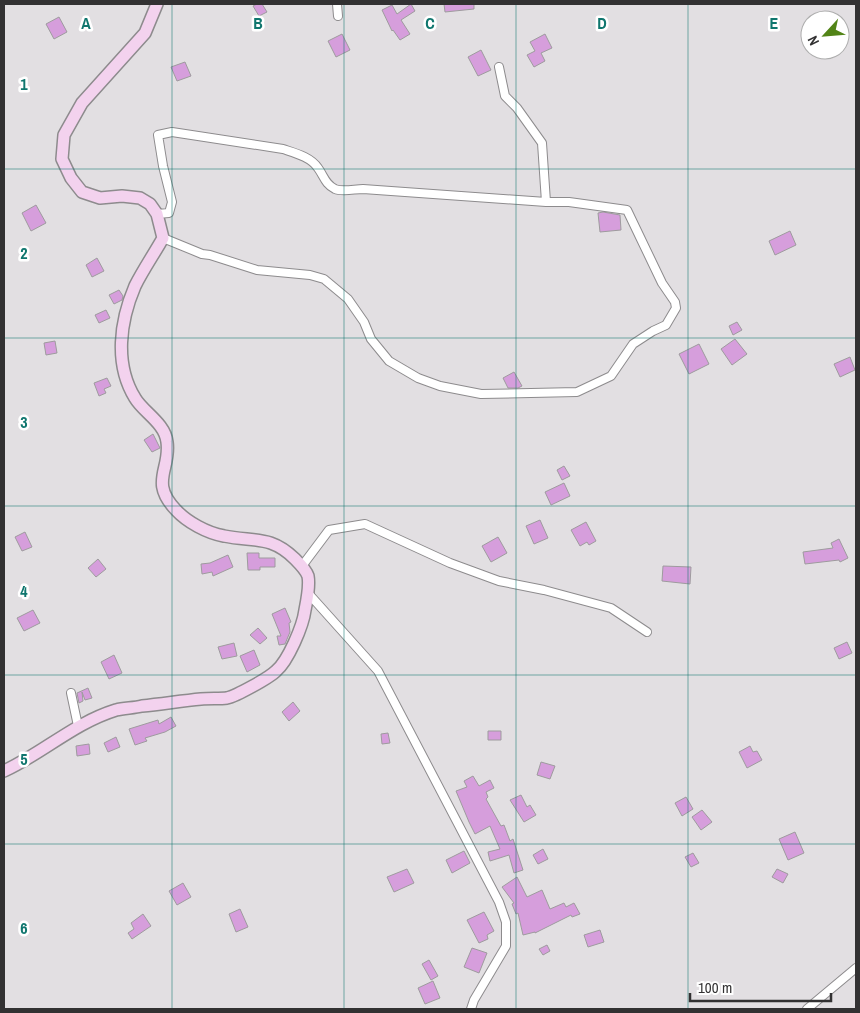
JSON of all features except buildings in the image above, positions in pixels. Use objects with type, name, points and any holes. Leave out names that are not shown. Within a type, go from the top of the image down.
[{"type":"main road","points":[[4,770],[30,758],[49,743],[78,726],[117,710],[201,699],[228,698],[277,671],[294,644],[304,619],[308,593],[308,576],[302,566],[280,547],[264,540],[223,536],[206,530],[184,518],[174,509],[165,496],[162,484],[167,441],[152,416],[135,398],[124,373],[121,360],[122,341],[129,304],[135,286],[163,238],[157,214],[150,204],[140,198],[122,196],[100,198],[82,192],[71,178],[62,160],[64,135],[82,103],[145,33],[157,4]]},
{"type":"street","points":[[337,4],[338,16]]},
{"type":"street","points":[[499,67],[505,96],[517,108],[542,143],[546,202]]},
{"type":"street","points":[[157,214],[169,213],[172,202],[158,135],[172,132],[284,149],[299,154],[313,162],[318,167],[324,181],[336,190],[363,189],[569,202],[627,210],[662,283],[675,302],[676,308],[666,325],[633,344],[610,376],[577,392],[481,394],[440,386],[418,378],[389,361],[371,339],[364,322],[348,299],[324,280],[310,275],[257,270],[202,254],[163,238]]},
{"type":"street","points":[[302,566],[329,530],[366,524],[450,563],[498,581],[544,590],[611,608],[647,632]]},
{"type":"street","points":[[308,593],[378,671],[499,902],[506,922],[506,946],[474,1000],[471,1009]]},
{"type":"street","points":[[71,693],[78,726]]},
{"type":"street","points":[[807,1009],[856,968]]}]
